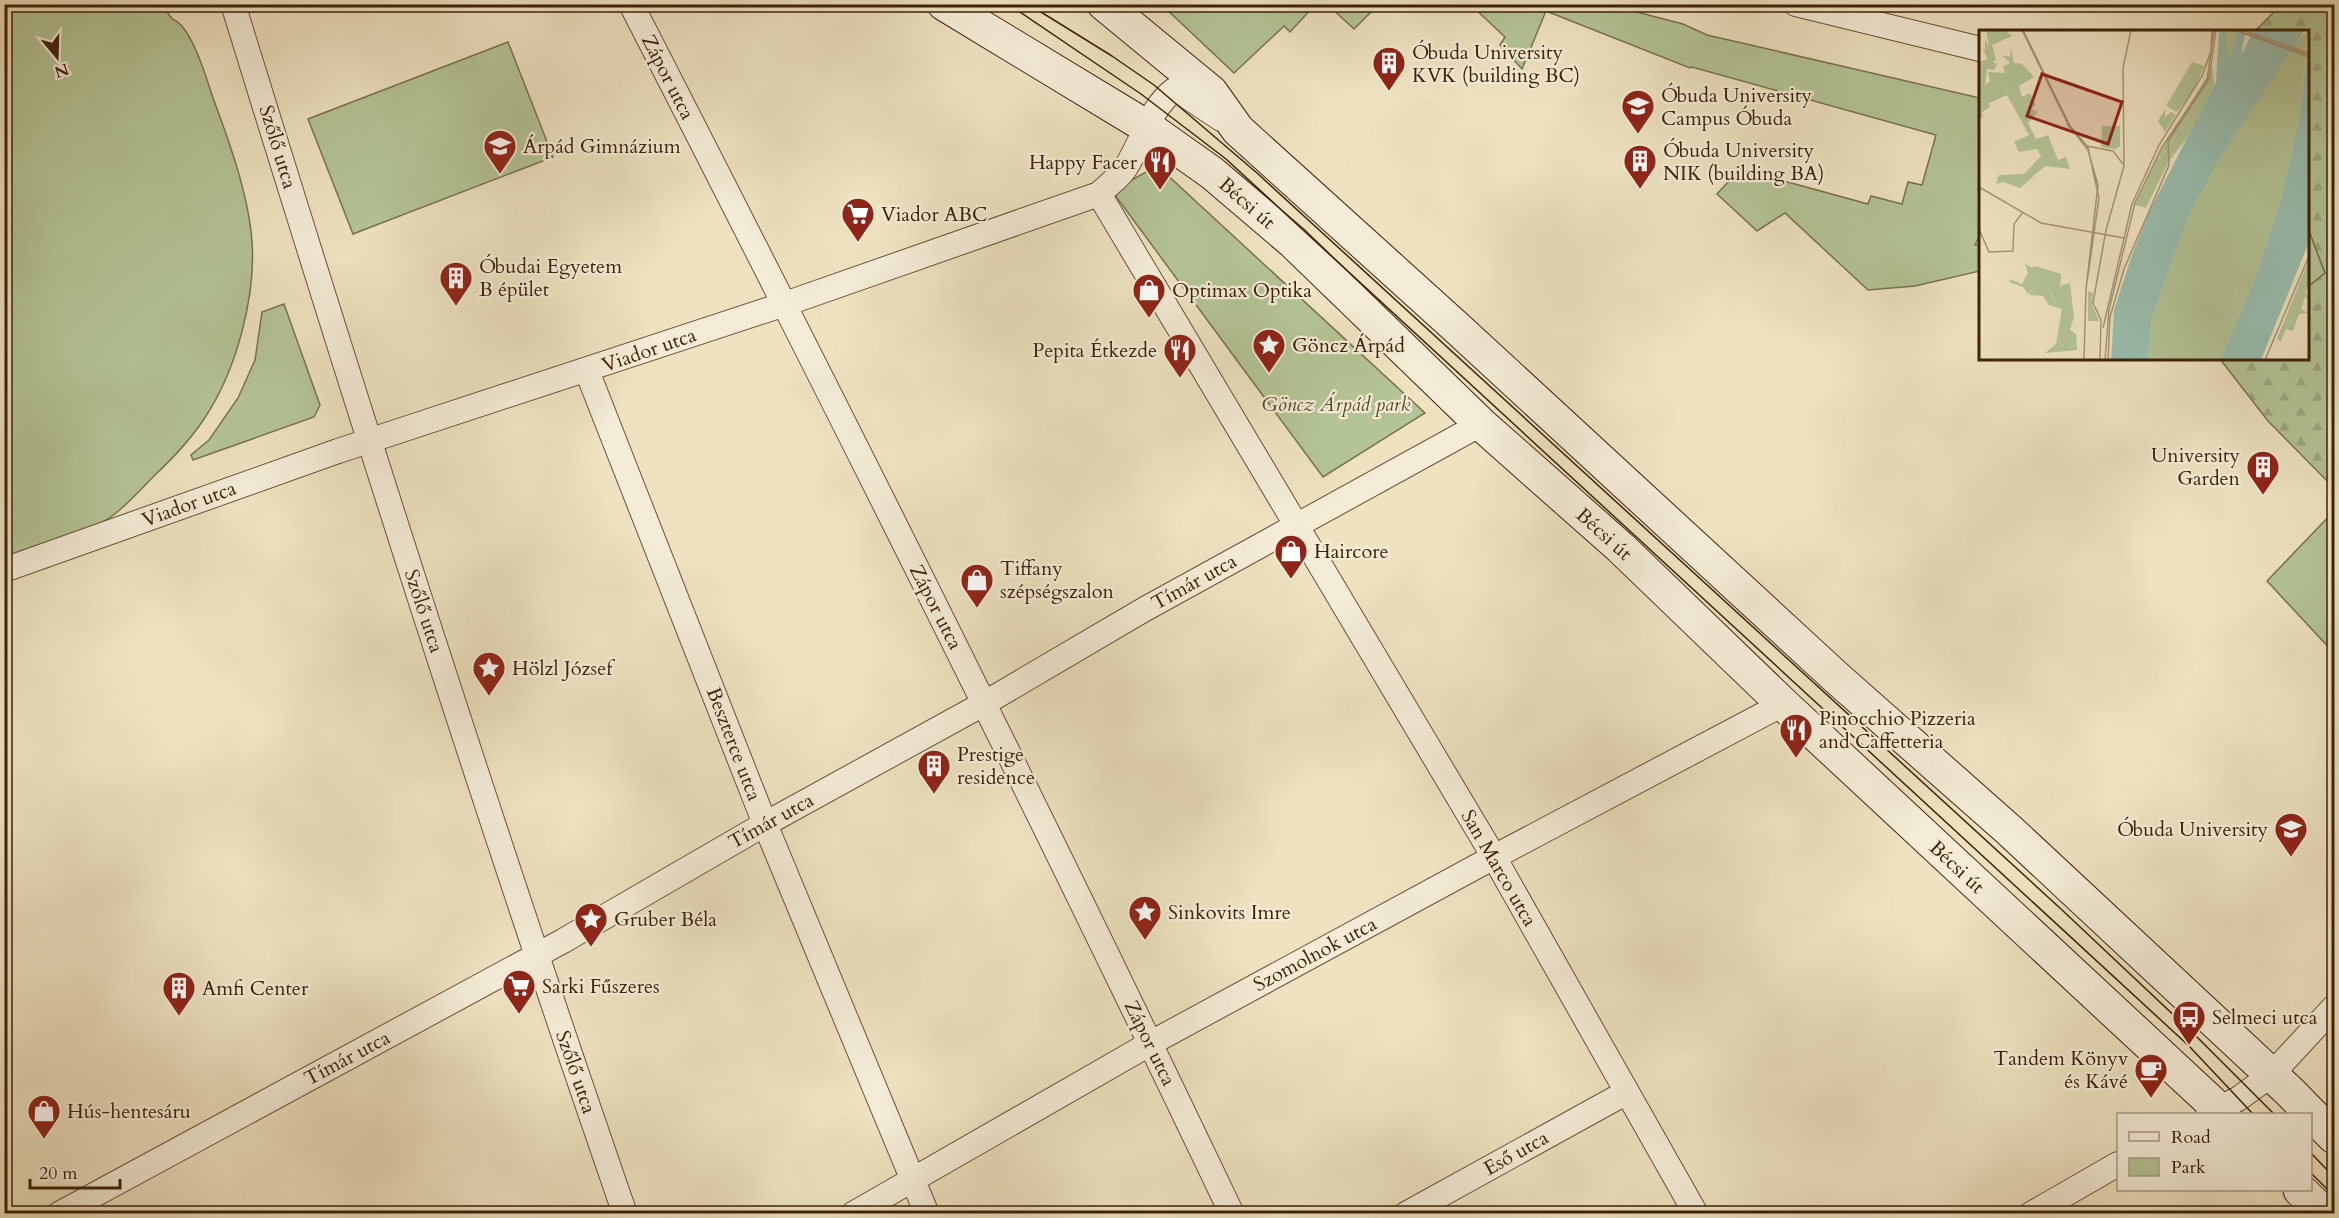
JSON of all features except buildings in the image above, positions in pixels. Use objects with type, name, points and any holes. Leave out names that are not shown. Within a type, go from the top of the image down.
[{"type":"main road","name":"Bécsi út","points":[[944,4],[1147,127],[1212,173],[1293,242],[1481,424],[1621,548],[2217,1113]]},
{"type":"main road","points":[[1105,5],[1211,92],[1238,130],[1456,327],[1838,679],[2008,830],[2310,1113]]},
{"type":"main road","points":[[2312,1115],[2334,1137]]},
{"type":"main road","points":[[2301,1191],[2325,1214]]},
{"type":"street","name":"Szőlő utca","points":[[233,4],[369,441],[536,956],[626,1214]]},
{"type":"street","name":"Zápor utca","points":[[631,4],[785,304],[985,703],[1232,1214]]},
{"type":"street","points":[[1796,4],[1979,49]]},
{"type":"street","name":"Viador utca","points":[[4,570],[369,441],[587,371],[1099,194],[1125,168],[1167,95],[1174,90],[1198,102],[1238,130]]},
{"type":"street","points":[[1099,194],[1298,525]]},
{"type":"street","name":"Beszterce utca","points":[[587,371],[765,824],[927,1214]]},
{"type":"street","name":"Tímár utca","points":[[59,1214],[536,956],[765,824],[985,703],[1145,609],[1481,424]]},
{"type":"street","name":"San Marco utca","points":[[1298,525],[1494,857],[1696,1214]]},
{"type":"street","name":"Szomolnok utca","points":[[853,1214],[912,1178],[1151,1043],[1783,704]]},
{"type":"street","points":[[2217,1113],[2271,1075],[2334,1007]]},
{"type":"street","name":"Eső utca","points":[[1406,1214],[1627,1092]]},
{"type":"street","points":[[2031,1214],[2117,1165]]},
{"type":"green space","points":[[5,5],[165,5],[172,19],[179,23],[192,41],[232,150],[247,206],[252,242],[252,263],[247,309],[235,355],[217,398],[189,440],[127,504],[103,522],[72,537],[5,560]]},
{"type":"green space","points":[[1162,5],[1315,5],[1290,32],[1284,26],[1234,73]]},
{"type":"green space","points":[[1328,5],[1378,5],[1354,29]]},
{"type":"green space","points":[[1471,5],[1610,5],[1683,24],[1707,35],[1979,98],[1979,237],[1975,245],[1979,245],[1979,271],[1915,286],[1868,290],[1785,213],[1757,231],[1717,194],[1740,169],[1868,204],[1871,196],[1902,204],[1908,182],[1922,185],[1936,135],[1690,68],[1546,11],[1522,69],[1500,45],[1505,37]]},
{"type":"green space","points":[[2281,5],[2334,5],[2334,488],[2268,421],[2221,360],[2309,360],[2309,286],[2325,273],[2309,231],[2309,30],[2256,30]]},
{"type":"green space","points":[[508,42],[553,157],[353,234],[308,119]]},
{"type":"green space","name":"Göncz Árpád park","points":[[1153,168],[1164,172],[1425,413],[1323,477],[1112,191]]},
{"type":"green space","points":[[2309,231],[2325,273],[2309,286]]},
{"type":"green space","points":[[284,304],[320,405],[314,417],[193,460],[191,455],[209,440],[238,398],[255,360],[262,312]]},
{"type":"green space","points":[[2334,511],[2334,653],[2267,581]]},
{"type":"tram line","points":[[1008,4],[1141,94],[1226,159],[2189,1046],[2252,1113]]},
{"type":"tram line","points":[[1028,4],[1154,85],[1257,173],[2061,909],[2198,1038],[2273,1113]]},
{"type":"tram line","points":[[2312,1154],[2334,1177]]},
{"type":"tram line","points":[[2312,1174],[2334,1196]]},
{"type":"place","name":"Óbuda University KVK (building BC)","points":[[1389,92]]},
{"type":"place","name":"Óbuda University Campus Óbuda","points":[[1638,135]]},
{"type":"place","name":"Árpád Gimnázium","points":[[500,175]]},
{"type":"place","name":"Óbuda University NIK (building BA)","points":[[1640,190]]},
{"type":"place","name":"Happy Facer","points":[[1160,191]]},
{"type":"place","name":"Viador ABC","points":[[858,243]]},
{"type":"place","name":"Óbudai Egyetem B épület","points":[[456,307]]},
{"type":"place","name":"Optimax Optika","points":[[1149,319]]},
{"type":"place","name":"Göncz Árpád","points":[[1269,374]]},
{"type":"place","name":"Pepita Étkezde","points":[[1180,379]]},
{"type":"place","name":"University Garden","points":[[2263,496]]},
{"type":"place","name":"Haircore","points":[[1291,580]]},
{"type":"place","name":"Tiffany szépségszalon","points":[[977,609]]},
{"type":"place","name":"Hölzl József","points":[[489,697]]},
{"type":"place","name":"Pinocchio Pizzeria and Caffetteria","points":[[1796,759]]},
{"type":"place","name":"Prestige residence","points":[[934,795]]},
{"type":"place","name":"Óbuda University","points":[[2291,858]]},
{"type":"place","name":"Sinkovits Imre","points":[[1145,941]]},
{"type":"place","name":"Gruber Béla","points":[[591,948]]},
{"type":"place","name":"Sarki Fűszeres","points":[[519,1015]]},
{"type":"place","name":"Amfi Center","points":[[179,1017]]},
{"type":"place","name":"Selmeci utca","points":[[2189,1046]]},
{"type":"place","name":"Tandem Könyv és Kávé","points":[[2151,1099]]},
{"type":"place","name":"Hús-hentesáru","points":[[44,1140]]}]
